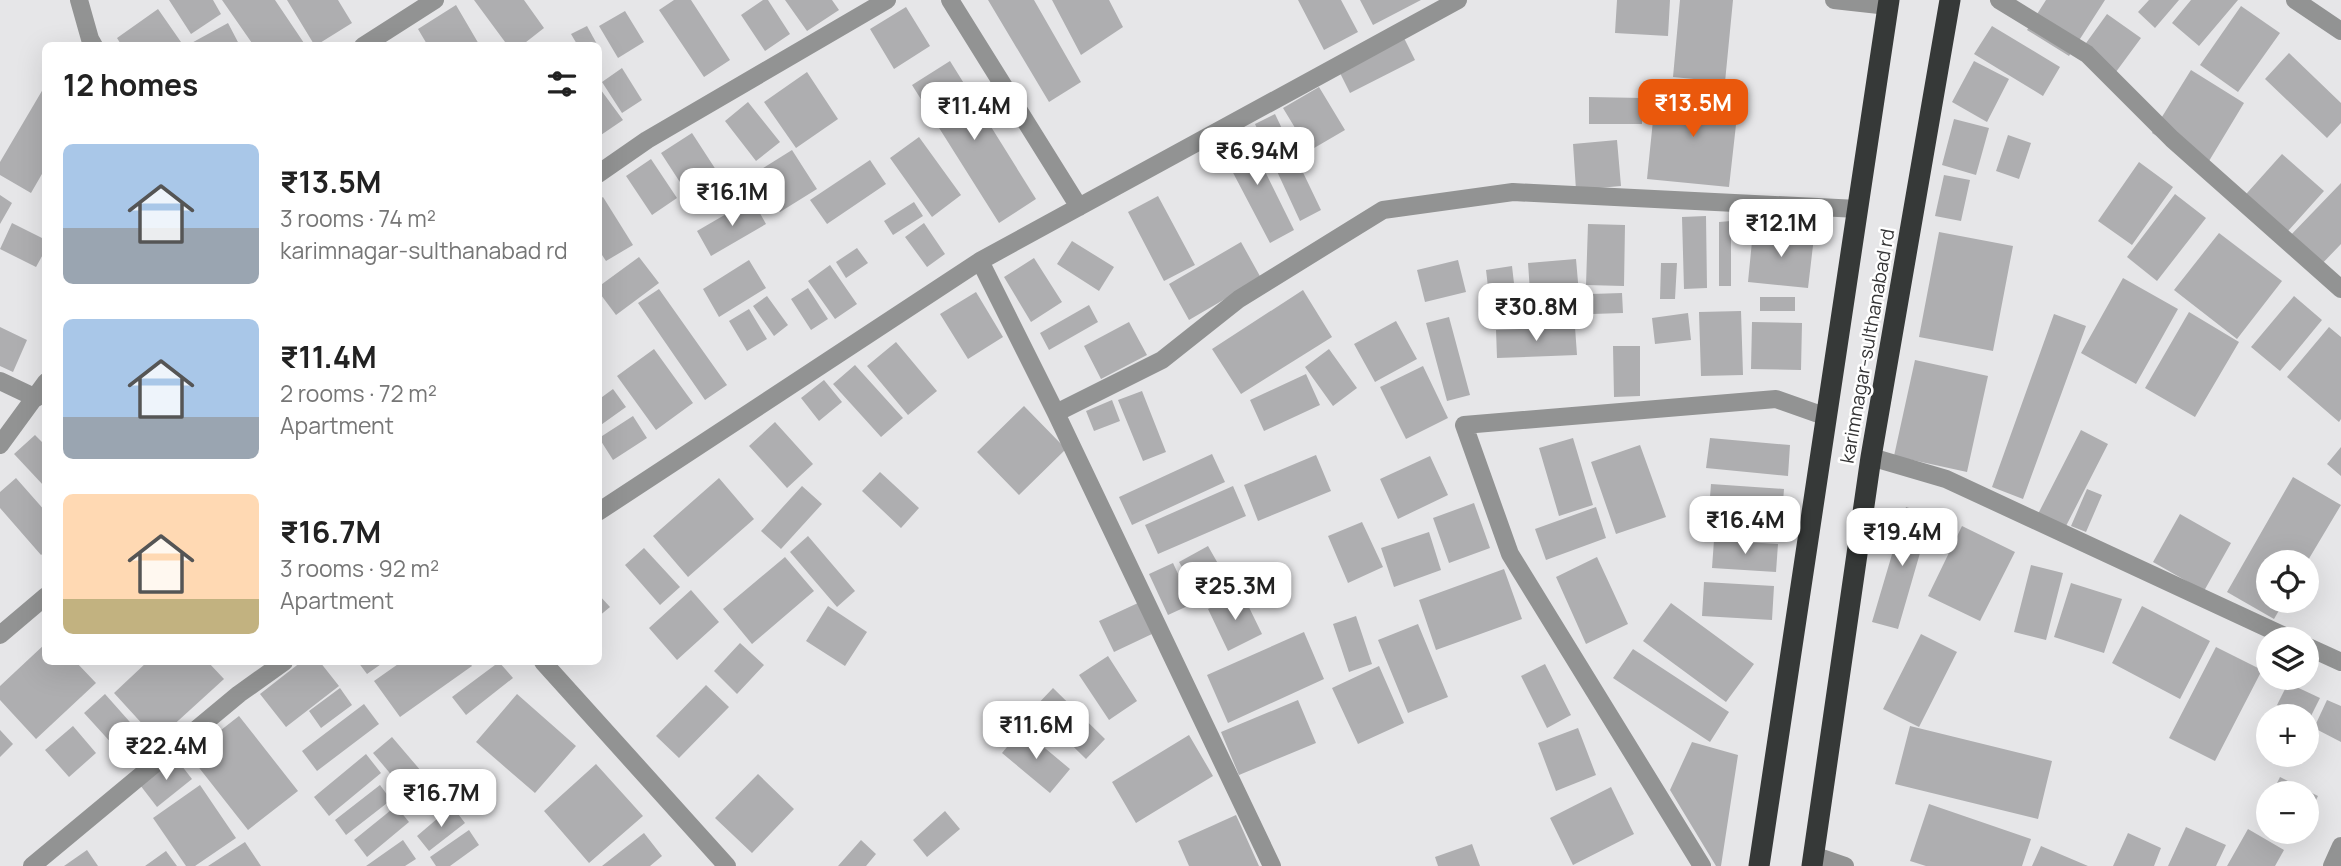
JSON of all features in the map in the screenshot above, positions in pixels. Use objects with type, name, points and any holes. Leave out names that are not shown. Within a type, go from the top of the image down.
[{"type":"highway","name":"karimnagar-sulthanabad rd","points":[[1813,860],[1871,457],[1950,0]]},
{"type":"highway","points":[[1759,866],[1889,3]]},
{"type":"street","points":[[79,0],[92,42]]},
{"type":"street","points":[[369,42],[435,0]]},
{"type":"street","points":[[602,171],[647,140],[887,0]]},
{"type":"street","points":[[950,0],[1079,207]]},
{"type":"street","points":[[602,509],[980,261],[1458,0]]},
{"type":"street","points":[[1834,0],[1889,3]]},
{"type":"street","points":[[1999,0],[2087,54],[2172,139],[2341,289]]},
{"type":"street","points":[[2295,0],[2341,31]]},
{"type":"street","points":[[1056,413],[1162,360],[1239,299],[1383,210],[1513,192],[1858,209]]},
{"type":"street","points":[[980,261],[1056,413],[1272,866]]},
{"type":"street","points":[[0,381],[36,398]]},
{"type":"street","points":[[0,445],[42,388]]},
{"type":"street","points":[[1702,866],[1510,554],[1464,425],[1776,399],[1827,417]]},
{"type":"street","points":[[1871,457],[1946,479],[2265,627]]},
{"type":"street","points":[[0,635],[42,599]]},
{"type":"street","points":[[2319,652],[2341,662]]},
{"type":"street","points":[[32,866],[239,694],[280,665]]},
{"type":"street","points":[[546,665],[727,866]]},
{"type":"street","points":[[2332,866],[2341,846]]},
{"type":"street","points":[[1813,860],[1845,866]]},
{"type":"building","points":[[169,0],[213,0],[221,14],[191,34]]},
{"type":"building","points":[[222,0],[275,0],[303,42],[251,42]]},
{"type":"building","points":[[287,0],[338,0],[352,23],[321,42],[313,42]]},
{"type":"building","points":[[474,0],[524,0],[544,28],[526,42],[505,42]]},
{"type":"building","points":[[674,0],[691,0],[730,60],[704,77],[659,10]]},
{"type":"building","points":[[763,0],[768,0],[790,34],[765,51],[741,15]]},
{"type":"building","points":[[785,0],[832,0],[839,10],[807,31]]},
{"type":"building","points":[[988,0],[1034,0],[1081,82],[1049,102]]},
{"type":"building","points":[[1052,0],[1109,0],[1123,27],[1081,55]]},
{"type":"building","points":[[1298,0],[1341,0],[1358,32],[1324,50]]},
{"type":"building","points":[[1360,0],[1421,0],[1373,25]]},
{"type":"building","points":[[1617,0],[1670,0],[1668,36],[1615,33]]},
{"type":"building","points":[[1680,0],[1733,0],[1725,82],[1673,77]]},
{"type":"building","points":[[2046,0],[2105,0],[2069,56],[2027,30]]},
{"type":"building","points":[[2149,0],[2179,0],[2155,28],[2138,12]]},
{"type":"building","points":[[2191,0],[2238,0],[2199,46],[2172,23]]},
{"type":"building","points":[[456,5],[478,42],[426,42],[418,29]]},
{"type":"building","points":[[2241,6],[2280,33],[2238,92],[2200,65]]},
{"type":"building","points":[[906,7],[930,46],[894,69],[870,29]]},
{"type":"building","points":[[158,9],[181,42],[120,42],[117,38]]},
{"type":"building","points":[[625,11],[644,42],[618,58],[599,26]]},
{"type":"building","points":[[2107,14],[2141,38],[2110,80],[2076,57]]},
{"type":"building","points":[[228,23],[238,42],[193,42]]},
{"type":"building","points":[[587,26],[596,42],[576,42],[571,34]]},
{"type":"building","points":[[1992,26],[2060,67],[2043,96],[1974,54]]},
{"type":"building","points":[[1404,38],[1415,60],[1350,93],[1339,71]]},
{"type":"building","points":[[2289,53],[2341,103],[2341,123],[2327,138],[2265,79]]},
{"type":"building","points":[[950,61],[1036,199],[999,223],[912,85]]},
{"type":"building","points":[[1974,61],[2009,79],[1987,122],[1952,102]]},
{"type":"building","points":[[622,68],[642,100],[622,113],[602,82]]},
{"type":"building","points":[[2191,70],[2244,103],[2206,166],[2152,133]]},
{"type":"building","points":[[807,72],[838,119],[796,148],[764,102]]},
{"type":"building","points":[[1319,87],[1345,130],[1309,151],[1283,108]]},
{"type":"building","points":[[42,91],[42,174],[31,193],[0,175],[0,162]]},
{"type":"building","points":[[602,91],[623,120],[602,134]]},
{"type":"building","points":[[1656,91],[1739,98],[1729,187],[1647,179]]},
{"type":"building","points":[[1589,97],[1643,98],[1642,124],[1589,124]]},
{"type":"building","points":[[748,102],[780,142],[756,161],[725,121]]},
{"type":"building","points":[[1275,114],[1321,210],[1300,221],[1255,124]]},
{"type":"building","points":[[1954,119],[1989,128],[1976,175],[1942,165]]},
{"type":"building","points":[[1245,131],[1294,230],[1270,243],[1220,148]]},
{"type":"building","points":[[692,133],[718,173],[687,193],[661,153]]},
{"type":"building","points":[[2008,135],[2031,143],[2019,179],[1996,171]]},
{"type":"building","points":[[919,137],[961,195],[932,217],[890,158]]},
{"type":"building","points":[[1617,140],[1621,186],[1576,190],[1573,144]]},
{"type":"building","points":[[792,150],[817,189],[780,212],[755,173]]},
{"type":"building","points":[[2282,154],[2324,191],[2280,240],[2239,202]]},
{"type":"building","points":[[651,159],[677,198],[652,215],[626,176]]},
{"type":"building","points":[[870,160],[886,184],[827,224],[810,200]]},
{"type":"building","points":[[2139,162],[2173,187],[2132,245],[2098,221]]},
{"type":"building","points":[[1944,175],[1970,180],[1961,221],[1935,216]]},
{"type":"building","points":[[2341,183],[2341,244],[2317,269],[2287,239]]},
{"type":"building","points":[[2175,194],[2206,218],[2157,281],[2127,257]]},
{"type":"building","points":[[0,195],[12,203],[0,224]]},
{"type":"building","points":[[1158,196],[1195,265],[1164,281],[1128,212]]},
{"type":"building","points":[[602,198],[633,245],[606,261],[602,255]]},
{"type":"building","points":[[752,199],[766,224],[711,256],[697,231]]},
{"type":"building","points":[[914,202],[923,216],[893,235],[884,221]]},
{"type":"building","points":[[1706,216],[1707,288],[1684,289],[1682,217]]},
{"type":"building","points":[[1731,221],[1731,286],[1719,286],[1719,222]]},
{"type":"building","points":[[12,223],[42,238],[42,256],[36,267],[0,249]]},
{"type":"building","points":[[924,223],[945,254],[927,267],[905,237]]},
{"type":"building","points":[[1588,224],[1625,225],[1624,286],[1586,285]]},
{"type":"building","points":[[1753,231],[1814,237],[1808,288],[1748,282]]},
{"type":"building","points":[[1939,232],[2013,246],[1993,351],[1919,337]]},
{"type":"building","points":[[2219,233],[2282,281],[2237,339],[2174,290]]},
{"type":"building","points":[[1072,241],[1114,267],[1099,291],[1057,264]]},
{"type":"building","points":[[1241,242],[1261,278],[1189,320],[1169,284]]},
{"type":"building","points":[[857,248],[868,263],[846,278],[836,262]]},
{"type":"building","points":[[639,257],[659,283],[616,315],[602,296],[602,284]]},
{"type":"building","points":[[1034,258],[1062,302],[1031,322],[1004,277]]},
{"type":"building","points":[[1576,259],[1581,317],[1532,321],[1528,263]]},
{"type":"building","points":[[749,260],[766,288],[719,317],[703,289]]},
{"type":"building","points":[[1458,260],[1466,292],[1425,302],[1417,270]]},
{"type":"building","points":[[1661,263],[1677,263],[1675,299],[1660,299]]},
{"type":"building","points":[[830,265],[857,304],[835,319],[808,281]]},
{"type":"building","points":[[1512,266],[1518,318],[1492,321],[1486,270]]},
{"type":"building","points":[[2123,278],[2178,309],[2136,384],[2081,353]]},
{"type":"building","points":[[808,288],[828,319],[811,330],[791,299]]},
{"type":"building","points":[[659,289],[727,385],[705,400],[638,303]]},
{"type":"building","points":[[1303,290],[1332,337],[1241,394],[1212,349]]},
{"type":"building","points":[[976,292],[1003,337],[968,359],[940,314]]},
{"type":"building","points":[[1622,293],[1623,313],[1592,314],[1591,294]]},
{"type":"building","points":[[767,296],[788,325],[774,336],[753,306]]},
{"type":"building","points":[[2294,296],[2322,320],[2280,371],[2251,347]]},
{"type":"building","points":[[1760,297],[1795,297],[1795,311],[1760,311]]},
{"type":"building","points":[[1089,305],[1098,322],[1049,350],[1040,333]]},
{"type":"building","points":[[749,309],[767,339],[747,351],[729,321]]},
{"type":"building","points":[[1741,311],[1743,375],[1701,376],[1699,312]]},
{"type":"building","points":[[2189,312],[2239,342],[2195,417],[2145,388]]},
{"type":"building","points":[[1688,313],[1691,340],[1655,344],[1652,318]]},
{"type":"building","points":[[2054,314],[2086,326],[2023,499],[1992,487]]},
{"type":"building","points":[[1449,317],[1470,395],[1447,401],[1426,323]]},
{"type":"building","points":[[1396,321],[1417,359],[1375,382],[1354,344]]},
{"type":"building","points":[[1129,322],[1147,355],[1101,379],[1084,346]]},
{"type":"building","points":[[1752,322],[1802,323],[1801,370],[1751,369]]},
{"type":"building","points":[[0,327],[27,340],[13,372],[0,366]]},
{"type":"building","points":[[1575,327],[1577,355],[1497,358],[1496,330]]},
{"type":"building","points":[[2329,327],[2341,337],[2339,422],[2287,377]]},
{"type":"building","points":[[896,342],[937,391],[908,415],[867,366]]},
{"type":"building","points":[[1613,346],[1640,346],[1640,396],[1614,397]]},
{"type":"building","points":[[654,349],[693,403],[656,430],[617,376]]},
{"type":"building","points":[[1329,349],[1357,388],[1333,406],[1305,367]]},
{"type":"building","points":[[1915,360],[1988,376],[1967,472],[1894,456]]},
{"type":"building","points":[[855,365],[903,418],[881,437],[833,384]]},
{"type":"building","points":[[1423,366],[1448,418],[1406,439],[1380,387]]},
{"type":"building","points":[[1306,374],[1320,405],[1264,431],[1250,400]]},
{"type":"building","points":[[824,380],[842,402],[819,421],[801,398]]},
{"type":"building","points":[[613,389],[626,407],[602,424],[602,397]]},
{"type":"building","points":[[1142,391],[1166,452],[1143,461],[1118,400]]},
{"type":"building","points":[[1112,400],[1120,421],[1094,431],[1086,411]]},
{"type":"building","points":[[1024,406],[1066,449],[1019,495],[977,452]]},
{"type":"building","points":[[633,416],[647,438],[613,460],[602,443],[602,436]]},
{"type":"building","points":[[775,422],[813,464],[787,488],[749,446]]},
{"type":"building","points":[[2081,430],[2108,444],[2065,528],[2038,514]]},
{"type":"building","points":[[35,435],[42,442],[42,484],[14,454]]},
{"type":"building","points":[[1573,438],[1593,505],[1559,516],[1539,448]]},
{"type":"building","points":[[1710,438],[1790,445],[1788,476],[1706,468]]},
{"type":"building","points":[[1640,445],[1666,517],[1616,534],[1591,462]]},
{"type":"building","points":[[2341,447],[2341,476],[2327,464]]},
{"type":"building","points":[[1212,454],[1225,482],[1132,525],[1119,497]]},
{"type":"building","points":[[1316,455],[1331,491],[1258,521],[1244,485]]},
{"type":"building","points":[[1430,456],[1448,495],[1398,519],[1380,479]]},
{"type":"building","points":[[880,472],[919,508],[901,528],[862,491]]},
{"type":"building","points":[[2293,477],[2341,505],[2314,550],[2256,550],[2256,609],[2227,592]]},
{"type":"building","points":[[16,478],[42,507],[41,555],[0,508],[0,492]]},
{"type":"building","points":[[719,478],[754,519],[688,577],[653,536]]},
{"type":"building","points":[[1711,484],[1784,489],[1781,528],[1708,523]]},
{"type":"building","points":[[802,486],[822,504],[781,549],[761,531]]},
{"type":"building","points":[[1233,486],[1246,516],[1158,554],[1145,525]]},
{"type":"building","points":[[2087,489],[2102,495],[2086,532],[2071,526]]},
{"type":"building","points":[[1474,503],[1490,548],[1449,563],[1433,518]]},
{"type":"building","points":[[1596,507],[1606,538],[1546,560],[1535,529]]},
{"type":"building","points":[[1906,507],[1931,515],[1898,629],[1872,622]]},
{"type":"building","points":[[2180,514],[2231,543],[2204,591],[2153,562]]},
{"type":"building","points":[[1362,522],[1383,567],[1348,583],[1328,536]]},
{"type":"building","points":[[1962,526],[2015,552],[1980,621],[1928,596]]},
{"type":"building","points":[[1429,532],[1441,570],[1394,587],[1381,548]]},
{"type":"building","points":[[808,536],[855,591],[837,607],[790,552]]},
{"type":"building","points":[[1714,540],[1778,544],[1776,572],[1712,568]]},
{"type":"building","points":[[1208,546],[1229,583],[1201,600],[1179,562]]},
{"type":"building","points":[[644,548],[680,587],[660,605],[625,565]]},
{"type":"building","points":[[785,557],[814,591],[752,644],[723,609]]},
{"type":"building","points":[[1597,557],[1628,624],[1586,644],[1556,577]]},
{"type":"building","points":[[1173,563],[1192,604],[1168,615],[1149,574]]},
{"type":"building","points":[[2031,565],[2063,573],[2046,640],[2014,632]]},
{"type":"building","points":[[1504,569],[1522,619],[1436,650],[1419,600]]},
{"type":"building","points":[[1704,582],[1774,586],[1772,620],[1702,616]]},
{"type":"building","points":[[2071,583],[2122,599],[2104,653],[2054,637]]},
{"type":"building","points":[[691,590],[719,622],[677,660],[649,628]]},
{"type":"building","points":[[1242,593],[1262,634],[1228,651],[1208,609]]},
{"type":"building","points":[[602,598],[610,607],[602,614]]},
{"type":"building","points":[[1138,603],[1152,634],[1114,652],[1099,621]]},
{"type":"building","points":[[1671,603],[1754,664],[1726,702],[1643,641]]},
{"type":"building","points":[[828,606],[867,632],[845,666],[806,641]]},
{"type":"building","points":[[2142,606],[2210,641],[2180,699],[2112,663]]},
{"type":"building","points":[[2264,613],[2277,613],[2274,619]]},
{"type":"building","points":[[1356,616],[1372,664],[1349,672],[1333,624]]},
{"type":"building","points":[[1418,624],[1448,697],[1408,713],[1378,640]]},
{"type":"building","points":[[1304,632],[1324,679],[1228,723],[1207,675]]},
{"type":"building","points":[[1921,634],[1957,652],[1919,727],[1883,709]]},
{"type":"building","points":[[740,643],[764,665],[737,694],[714,671]]},
{"type":"building","points":[[42,647],[42,665],[79,665],[96,683],[36,739],[0,700],[0,686]]},
{"type":"building","points":[[2216,647],[2256,667],[2256,682],[2215,761],[2169,738]]},
{"type":"building","points":[[1633,649],[1729,712],[1710,742],[1613,678]]},
{"type":"building","points":[[1108,656],[1137,701],[1109,720],[1079,675]]},
{"type":"building","points":[[1545,664],[1571,715],[1547,728],[1521,676]]},
{"type":"building","points":[[144,665],[211,665],[224,679],[157,740],[114,693]]},
{"type":"building","points":[[297,665],[322,665],[339,686],[286,727],[260,694]]},
{"type":"building","points":[[360,665],[380,665],[367,674]]},
{"type":"building","points":[[397,665],[472,666],[400,717],[374,681]]},
{"type":"building","points":[[495,665],[502,665],[513,678],[466,715],[452,697]]},
{"type":"building","points":[[1379,666],[1404,723],[1358,744],[1332,688]]},
{"type":"building","points":[[706,685],[729,707],[679,758],[656,736]]},
{"type":"building","points":[[340,688],[352,705],[321,728],[309,711]]},
{"type":"building","points":[[1053,688],[1105,739],[1086,759],[1034,708]]},
{"type":"building","points":[[2284,690],[2303,690],[2320,698],[2317,704],[2278,704]]},
{"type":"building","points":[[105,694],[145,739],[125,758],[84,713]]},
{"type":"building","points":[[517,694],[576,746],[535,793],[476,742]]},
{"type":"building","points":[[1298,700],[1316,743],[1239,775],[1221,732]]},
{"type":"building","points":[[2327,700],[2341,706],[2341,742],[2319,731],[2319,717]]},
{"type":"building","points":[[364,704],[379,724],[317,771],[302,751]]},
{"type":"building","points":[[239,716],[298,791],[248,830],[189,755]]},
{"type":"building","points":[[73,726],[96,753],[69,777],[45,750]]},
{"type":"building","points":[[1910,726],[2052,761],[2038,819],[1895,784]]},
{"type":"building","points":[[1578,728],[1596,775],[1556,791],[1538,743]]},
{"type":"building","points":[[1022,729],[1070,769],[1050,793],[1002,753]]},
{"type":"building","points":[[0,730],[13,744],[0,757]]},
{"type":"building","points":[[1189,735],[1213,776],[1136,823],[1112,782]]},
{"type":"building","points":[[392,737],[439,792],[420,809],[373,753]]},
{"type":"building","points":[[1692,742],[1738,755],[1721,866],[1716,866],[1670,790]]},
{"type":"building","points":[[366,754],[381,773],[329,816],[314,797]]},
{"type":"building","points":[[175,757],[192,779],[157,807],[140,785]]},
{"type":"building","points":[[596,764],[643,816],[589,863],[544,811]]},
{"type":"building","points":[[758,774],[794,809],[752,853],[715,818]]},
{"type":"building","points":[[200,785],[236,838],[195,866],[186,866],[153,818]]},
{"type":"building","points":[[380,785],[391,800],[346,835],[335,820]]},
{"type":"building","points":[[1611,787],[1634,834],[1573,865],[1550,818]]},
{"type":"building","points":[[1929,804],[2031,839],[2022,866],[1926,866],[1910,861]]},
{"type":"building","points":[[396,806],[409,822],[367,857],[354,840]]},
{"type":"building","points":[[452,806],[465,823],[429,851],[417,836]]},
{"type":"building","points":[[945,811],[960,829],[927,857],[913,840]]},
{"type":"building","points":[[1236,815],[1259,866],[1189,866],[1178,841]]},
{"type":"building","points":[[2186,827],[2226,845],[2216,866],[2168,866]]},
{"type":"building","points":[[2248,829],[2256,834],[2256,844],[2274,844],[2284,850],[2275,866],[2227,866]]},
{"type":"building","points":[[469,830],[479,845],[450,866],[436,866],[430,857]]},
{"type":"building","points":[[644,833],[662,856],[650,866],[602,866]]},
{"type":"building","points":[[2128,833],[2161,848],[2154,866],[2113,866]]},
{"type":"building","points":[[403,840],[416,859],[405,866],[366,866]]},
{"type":"building","points":[[861,840],[876,854],[866,866],[838,866]]},
{"type":"building","points":[[245,842],[261,866],[208,866]]},
{"type":"building","points":[[1472,844],[1480,866],[1438,866],[1435,857]]},
{"type":"building","points":[[2041,846],[2088,866],[2032,866]]},
{"type":"building","points":[[87,850],[98,866],[64,866]]},
{"type":"building","points":[[166,851],[177,866],[145,866]]}]
